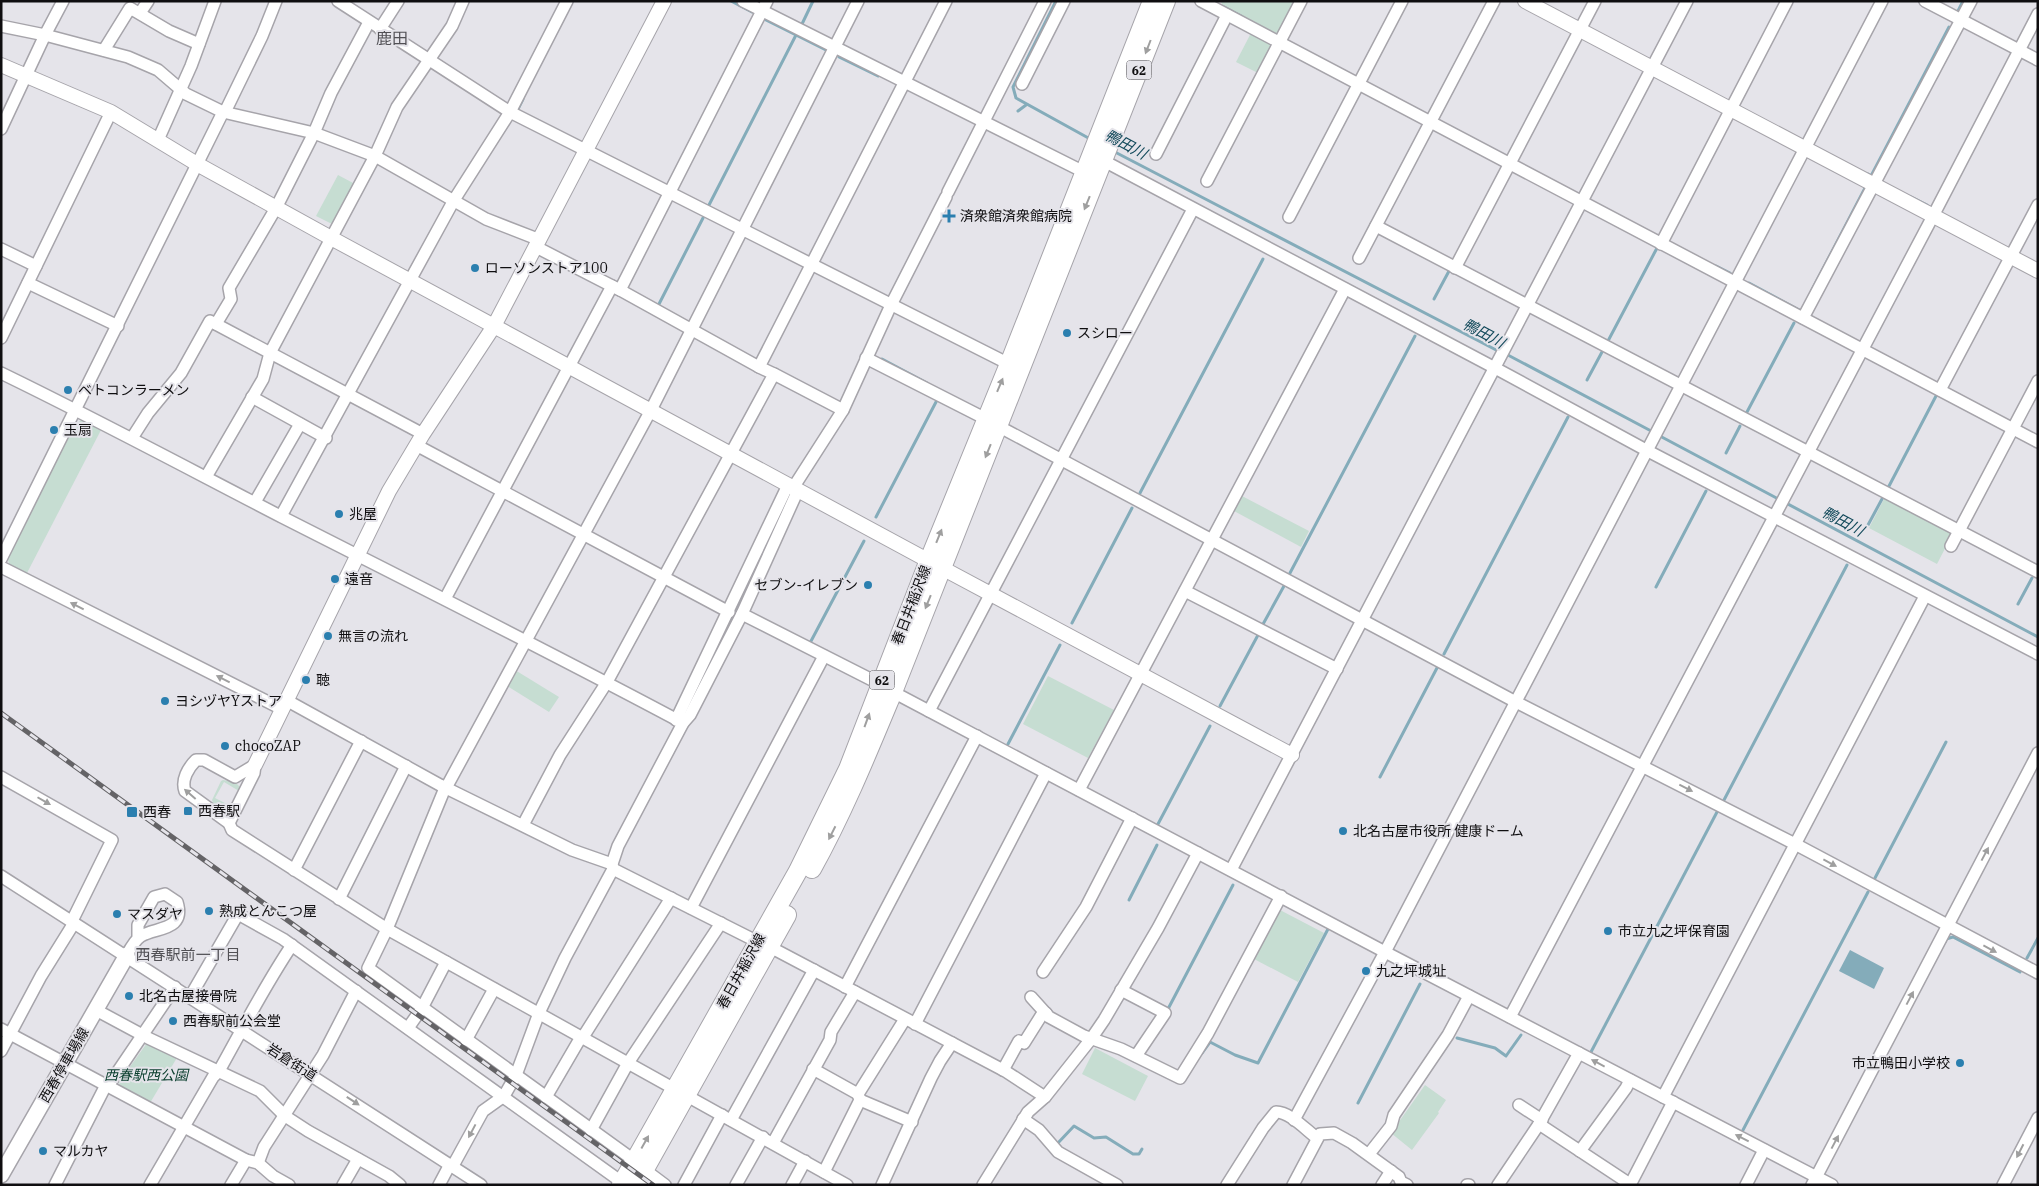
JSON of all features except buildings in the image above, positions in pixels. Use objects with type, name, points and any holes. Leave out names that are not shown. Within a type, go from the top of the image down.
[{"type":"main road","name":"春日井稲沢線","points":[[632,1177],[764,944],[887,688],[935,564],[1100,156],[1152,1]]},
{"type":"main road","name":"春日井稲沢線","points":[[1106,135],[1166,1]]},
{"type":"main road","name":"春日井稲沢線","points":[[992,422],[1009,364],[1084,172],[1100,156]]},
{"type":"main road","name":"西春停車場線","points":[[1,1175],[127,955]]},
{"type":"street","points":[[1,129],[63,1]]},
{"type":"street","points":[[140,14],[148,1]]},
{"type":"street","points":[[158,140],[200,44],[215,1]]},
{"type":"street","points":[[1,559],[262,36],[276,1]]},
{"type":"street","points":[[338,1],[428,61],[510,112],[1009,364]]},
{"type":"street","points":[[380,29],[398,1]]},
{"type":"street","points":[[206,476],[263,379],[270,353],[375,156],[397,107],[452,26],[464,1]]},
{"type":"street","points":[[281,516],[326,438],[409,280],[454,200],[510,112],[567,1]]},
{"type":"street","points":[[229,823],[254,774],[255,765],[284,704],[388,491],[494,326],[664,1]]},
{"type":"street","points":[[743,1],[765,6],[835,48],[1084,172]]},
{"type":"street","points":[[632,1177],[590,1130],[368,968],[387,929],[446,788],[650,410],[858,1]]},
{"type":"street","points":[[759,367],[946,1]]},
{"type":"street","points":[[440,1185],[448,1168],[456,1162],[483,1111],[504,1096],[516,1075],[539,1013],[612,867],[618,846],[679,722],[729,612],[793,488],[843,410],[891,305],[1045,1]]},
{"type":"street","points":[[1022,84],[1064,1]]},
{"type":"street","points":[[1201,1],[1214,4],[1227,15],[2038,442]]},
{"type":"street","points":[[1207,181],[1301,1]]},
{"type":"street","points":[[1289,217],[1402,1]]},
{"type":"street","points":[[1359,258],[1494,1]]},
{"type":"street","points":[[1525,1],[2038,270]]},
{"type":"street","points":[[1455,268],[1595,1]]},
{"type":"street","points":[[1231,870],[1687,1]]},
{"type":"street","points":[[1661,244],[1787,1]]},
{"type":"street","points":[[1294,1120],[1384,952],[1882,1]]},
{"type":"street","points":[[1925,1],[2038,60]]},
{"type":"street","points":[[1803,318],[1971,1]]},
{"type":"street","points":[[445,599],[569,366],[670,192],[765,6]]},
{"type":"street","points":[[104,50],[130,8],[169,31],[200,44]]},
{"type":"street","points":[[1510,1017],[2038,14]]},
{"type":"street","points":[[1156,154],[1227,15]]},
{"type":"street","points":[[216,324],[231,299],[228,288],[276,208],[331,93],[369,22]]},
{"type":"street","points":[[1,26],[45,35],[128,57],[158,70],[180,90],[224,112],[314,132],[375,156],[486,219],[538,244],[691,331],[843,410]]},
{"type":"street","points":[[1,66],[111,112],[197,164],[331,238],[1292,755]]},
{"type":"street","points":[[1,338],[111,112]]},
{"type":"street","points":[[1100,156],[1193,209],[1345,289],[1496,365],[1776,514],[1925,596],[2038,654]]},
{"type":"street","points":[[1940,390],[2038,205]]},
{"type":"street","points":[[929,711],[1193,209]]},
{"type":"street","points":[[1376,226],[2038,572]]},
{"type":"street","points":[[1,249],[36,266]]},
{"type":"street","points":[[28,283],[118,326]]},
{"type":"street","points":[[1079,790],[1345,289]]},
{"type":"street","points":[[132,438],[148,413],[181,374],[210,321],[349,395],[502,491],[729,612]]},
{"type":"street","points":[[866,358],[992,422],[1514,701],[1795,844],[2038,973]]},
{"type":"street","points":[[1,374],[77,410],[526,640],[679,722]]},
{"type":"street","points":[[523,826],[560,755],[607,682],[774,374]]},
{"type":"street","points":[[1951,546],[2038,381]]},
{"type":"street","points":[[252,397],[326,438]]},
{"type":"street","points":[[254,502],[300,424]]},
{"type":"street","points":[[679,722],[690,715],[742,614],[793,488]]},
{"type":"street","points":[[1,567],[361,741],[446,788],[572,850],[612,867],[764,944],[1004,1070],[1045,1096]]},
{"type":"street","points":[[1184,590],[1337,669]]},
{"type":"street","points":[[1519,1105],[1580,1151],[1630,1185],[1668,1100],[1795,844],[1925,596]]},
{"type":"street","points":[[742,614],[887,688],[1384,952],[1764,1150],[1814,1181],[1832,1185]]},
{"type":"street","points":[[691,908],[824,656]]},
{"type":"street","points":[[736,1185],[768,1140],[830,1040],[831,1032],[850,989],[977,736]]},
{"type":"street","points":[[294,870],[361,741]]},
{"type":"street","points":[[1814,1181],[2038,753]]},
{"type":"street","points":[[246,790],[236,777],[204,760],[196,760],[190,766],[182,784],[185,791],[229,823],[232,830],[387,929],[847,1185]]},
{"type":"street","points":[[236,777],[255,765]]},
{"type":"street","points":[[340,900],[406,766]]},
{"type":"street","points":[[824,1172],[859,1097],[910,1021],[1046,773]]},
{"type":"street","points":[[1,777],[112,840],[73,922],[6,1032],[1,1051]]},
{"type":"street","points":[[1043,972],[1086,907],[1132,818]]},
{"type":"street","points":[[983,1185],[1023,1119],[1045,1096],[1092,1038],[1158,928],[1198,853]]},
{"type":"street","name":"岩倉街道","points":[[1,876],[312,1074],[481,1185]]},
{"type":"street","points":[[1031,997],[1049,1017],[1180,1078],[1208,1033],[1281,896]]},
{"type":"street","points":[[546,1097],[671,898]]},
{"type":"street","points":[[190,997],[238,914],[292,945],[504,1096],[632,1177],[665,1185]]},
{"type":"street","points":[[590,1130],[628,1063],[720,923]]},
{"type":"street","points":[[127,955],[138,937]]},
{"type":"street","points":[[150,1185],[213,1076],[242,1031],[267,982],[292,945]]},
{"type":"street","points":[[408,1028],[422,1008],[446,962]]},
{"type":"street","points":[[684,1185],[727,1118],[814,970]]},
{"type":"street","points":[[55,1185],[107,1086],[175,987]]},
{"type":"street","points":[[466,1040],[494,989]]},
{"type":"street","points":[[1121,990],[1164,1012],[1136,1056]]},
{"type":"street","points":[[258,1163],[264,1148],[312,1074],[356,991]]},
{"type":"street","points":[[1369,1154],[1390,1126],[1394,1115],[1448,1035],[1469,996]]},
{"type":"street","points":[[96,1010],[142,1035],[260,1092],[285,1116],[308,1131],[390,1176],[400,1185]]},
{"type":"street","points":[[1004,1070],[1019,1041],[1024,1043],[1041,1016],[1046,1013]]},
{"type":"street","points":[[6,1032],[246,1160],[258,1163],[272,1180],[289,1185]]},
{"type":"street","points":[[882,1185],[940,1061],[952,1044]]},
{"type":"street","points":[[1498,1185],[1541,1122],[1579,1053]]},
{"type":"street","points":[[813,1069],[859,1097],[912,1122]]},
{"type":"street","points":[[1580,1151],[1630,1080]]},
{"type":"street","points":[[1227,1185],[1263,1128],[1276,1112],[1280,1112],[1294,1120],[1317,1138]]},
{"type":"street","points":[[2003,1185],[2038,1118]]},
{"type":"street","points":[[1023,1119],[1039,1130],[1058,1152],[1114,1184]]},
{"type":"street","points":[[1293,1185],[1320,1134],[1334,1133],[1369,1154],[1407,1185]]},
{"type":"street","points":[[1746,1185],[1764,1150]]},
{"type":"street","points":[[343,1185],[358,1159]]},
{"type":"street","points":[[231,1185],[246,1160]]},
{"type":"street","points":[[792,1185],[805,1161]]},
{"type":"street","points":[[1382,1185],[1391,1171]]},
{"type":"green space","points":[[1221,1],[1292,1],[1295,3],[1280,31],[1276,33],[1222,5]]},
{"type":"green space","points":[[1251,33],[1270,42],[1271,48],[1258,73],[1236,62]]},
{"type":"green space","points":[[338,175],[355,184],[334,225],[316,216]]},
{"type":"green space","points":[[82,420],[101,430],[27,573],[9,564],[7,556],[75,424]]},
{"type":"green space","points":[[1242,496],[1309,531],[1301,547],[1234,511]]},
{"type":"green space","points":[[1885,497],[1950,531],[1952,535],[1937,564],[1869,528]]},
{"type":"green space","points":[[515,670],[559,697],[549,712],[507,686]]},
{"type":"green space","points":[[1048,676],[1114,710],[1088,758],[1023,724]]},
{"type":"green space","points":[[221,781],[235,782],[241,788],[235,805],[226,810],[214,806],[212,800]],"holes":[[[224,782],[239,791],[231,806],[215,798]]]},
{"type":"green space","points":[[1280,910],[1324,933],[1298,982],[1254,959]]},
{"type":"green space","name":"西春駅西公園","points":[[147,1043],[178,1056],[150,1103],[121,1088],[119,1082]]},
{"type":"green space","points":[[1095,1048],[1148,1076],[1135,1101],[1082,1074]]},
{"type":"green space","points":[[1425,1085],[1446,1100],[1439,1113],[1412,1150],[1391,1133]]},
{"type":"water","points":[[1850,950],[1884,968],[1874,989],[1839,971]]},
{"type":"waterway","points":[[731,1],[752,12]]},
{"type":"waterway","points":[[802,24],[813,1]]},
{"type":"waterway","name":"鴨田川","points":[[1056,1],[1013,87],[1016,98],[1092,140]]},
{"type":"waterway","points":[[1958,11],[1963,1]]},
{"type":"waterway","points":[[1224,7],[1241,16]]},
{"type":"waterway","points":[[766,20],[826,50]]},
{"type":"waterway","points":[[1868,174],[1871,176],[1949,27]]},
{"type":"waterway","points":[[709,205],[796,35]]},
{"type":"waterway","points":[[839,57],[878,76]]},
{"type":"waterway","points":[[518,109],[523,99]]},
{"type":"waterway","points":[[1018,111],[1026,105]]},
{"type":"waterway","name":"鴨田川","points":[[1113,151],[1500,352]]},
{"type":"waterway","points":[[1812,290],[1865,188]]},
{"type":"waterway","points":[[1911,197],[1927,205]]},
{"type":"waterway","points":[[658,306],[703,218]]},
{"type":"waterway","points":[[1608,341],[1657,248]]},
{"type":"waterway","points":[[1140,493],[1263,259]]},
{"type":"waterway","points":[[1716,266],[1730,273]]},
{"type":"waterway","points":[[1434,299],[1449,271]]},
{"type":"waterway","points":[[1749,283],[1801,311]]},
{"type":"waterway","points":[[1747,412],[1794,323]]},
{"type":"waterway","points":[[1290,573],[1415,336]]},
{"type":"waterway","points":[[1587,380],[1602,352]]},
{"type":"waterway","name":"鴨田川","points":[[1506,354],[1653,432]]},
{"type":"waterway","points":[[882,359],[927,383]]},
{"type":"waterway","points":[[1888,488],[1936,396]]},
{"type":"waterway","points":[[876,517],[936,402]]},
{"type":"waterway","points":[[1444,654],[1568,417]]},
{"type":"waterway","points":[[1726,453],[1740,426]]},
{"type":"waterway","name":"鴨田川","points":[[1658,435],[2038,637]]},
{"type":"waterway","points":[[1656,587],[1706,491]]},
{"type":"waterway","points":[[1868,525],[1882,499]]},
{"type":"waterway","points":[[1072,623],[1132,508]]},
{"type":"waterway","points":[[727,626],[771,535]]},
{"type":"waterway","points":[[810,643],[864,541]]},
{"type":"waterway","points":[[1724,800],[1847,565]]},
{"type":"waterway","points":[[2018,604],[2032,578]]},
{"type":"waterway","points":[[1262,626],[1284,586]]},
{"type":"waterway","points":[[1220,706],[1258,635]]},
{"type":"waterway","points":[[1008,744],[1060,645]]},
{"type":"waterway","points":[[1380,777],[1438,666]]},
{"type":"waterway","points":[[1158,824],[1210,726]]},
{"type":"waterway","points":[[1875,878],[1946,742]]},
{"type":"waterway","points":[[1591,1052],[1717,812]]},
{"type":"waterway","points":[[1129,900],[1157,845]]},
{"type":"waterway","points":[[1168,1009],[1233,885]]},
{"type":"waterway","points":[[1743,1130],[1868,892]]},
{"type":"waterway","points":[[1202,1053],[1210,1042],[1235,1055],[1258,1063],[1328,929]]},
{"type":"waterway","points":[[1945,942],[1946,939],[1953,937],[2020,972]]},
{"type":"waterway","points":[[2027,958],[2038,938]]},
{"type":"waterway","points":[[1358,1103],[1420,984]]},
{"type":"waterway","points":[[1457,1038],[1495,1048],[1506,1056],[1521,1035]]},
{"type":"waterway","points":[[1057,1144],[1074,1126],[1094,1138],[1106,1137],[1133,1154],[1139,1154],[1142,1149]]},
{"type":"railway","points":[[1,713],[653,1185]]},
{"type":"place","name":"済衆館済衆館病院","points":[[949,216]]},
{"type":"place","name":"ローソンストア100","points":[[475,268]]},
{"type":"place","name":"スシロー","points":[[1067,333]]},
{"type":"place","name":"ベトコンラーメン","points":[[68,390]]},
{"type":"place","name":"玉扇","points":[[54,430]]},
{"type":"place","name":"兆屋","points":[[339,514]]},
{"type":"place","name":"遠音","points":[[335,579]]},
{"type":"place","name":"セブン-イレブン","points":[[868,585]]},
{"type":"place","name":"無言の流れ","points":[[328,636]]},
{"type":"place","name":"聴","points":[[306,680]]},
{"type":"place","name":"ヨシヅヤYストア","points":[[165,701]]},
{"type":"place","name":"chocoZAP","points":[[225,746]]},
{"type":"place","name":"西春駅","points":[[188,811]]},
{"type":"place","name":"西春","points":[[132,812]]},
{"type":"place","name":"北名古屋市役所 健康ドーム","points":[[1343,831]]},
{"type":"place","name":"熟成とんこつ屋","points":[[209,911]]},
{"type":"place","name":"マスダヤ","points":[[117,914]]},
{"type":"place","name":"市立九之坪保育園","points":[[1608,931]]},
{"type":"place","name":"九之坪城址","points":[[1366,971]]},
{"type":"place","name":"北名古屋接骨院","points":[[129,996]]},
{"type":"place","name":"西春駅前公会堂","points":[[173,1021]]},
{"type":"place","name":"市立鴨田小学校","points":[[1960,1063]]},
{"type":"place","name":"マルカヤ","points":[[43,1151]]},
{"type":"district","name":"鹿田","points":[[392,38]]},
{"type":"district","name":"西春駅前一丁目","points":[[188,954]]}]
